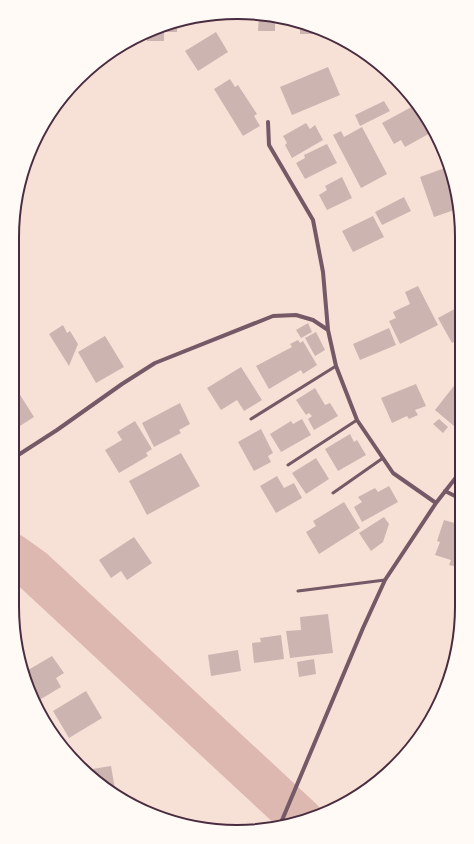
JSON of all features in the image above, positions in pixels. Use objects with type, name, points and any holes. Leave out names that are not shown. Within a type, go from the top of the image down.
[{"type":"street","points":[[268,122],[269,145],[313,220],[323,272],[328,330],[336,366],[356,420],[392,473],[436,503]]},
{"type":"street","points":[[19,454],[155,363],[273,316],[296,315],[313,320],[328,330]]},
{"type":"street","points":[[282,821],[363,628],[385,580],[436,503],[455,479]]},
{"type":"street","points":[[446,491],[455,495]]},
{"type":"lane","points":[[251,419],[336,366]]},
{"type":"lane","points":[[288,465],[356,420]]},
{"type":"lane","points":[[333,493],[383,458]]},
{"type":"lane","points":[[298,591],[385,580]]},
{"type":"building","points":[[259,20],[275,22],[275,31],[258,31]]},
{"type":"building","points":[[177,27],[177,32],[164,32]]},
{"type":"building","points":[[300,28],[315,34],[300,34]]},
{"type":"building","points":[[164,32],[164,41],[147,41],[147,39]]},
{"type":"building","points":[[216,32],[228,52],[198,71],[185,51]]},
{"type":"building","points":[[328,67],[340,95],[292,115],[280,87]]},
{"type":"building","points":[[230,79],[235,87],[238,85],[257,114],[254,116],[260,126],[243,136],[214,89]]},
{"type":"building","points":[[384,101],[390,111],[360,126],[355,115]]},
{"type":"building","points":[[412,107],[429,134],[405,147],[401,140],[394,144],[382,123]]},
{"type":"building","points":[[306,123],[310,129],[315,125],[323,140],[292,158],[285,145],[287,143],[283,136]]},
{"type":"building","points":[[362,127],[387,174],[361,188],[333,135],[341,131],[344,137]]},
{"type":"building","points":[[327,144],[337,163],[305,179],[296,163],[305,158],[304,155]]},
{"type":"building","points":[[444,169],[451,194],[453,210],[434,217],[420,177]]},
{"type":"building","points":[[342,177],[352,198],[327,210],[319,195],[327,190],[325,186]]},
{"type":"building","points":[[404,197],[411,211],[382,225],[375,212]]},
{"type":"building","points":[[373,216],[384,237],[353,252],[342,231]]},
{"type":"building","points":[[418,286],[438,325],[400,344],[389,321],[396,318],[393,312],[410,304],[405,292]]},
{"type":"building","points":[[455,309],[455,341],[452,343],[438,318]]},
{"type":"building","points":[[308,323],[312,332],[301,338],[296,330]]},
{"type":"building","points":[[63,325],[67,333],[70,331],[78,344],[69,366],[49,334]]},
{"type":"building","points":[[389,328],[396,345],[360,360],[353,344]]},
{"type":"building","points":[[316,332],[325,350],[315,356],[305,338]]},
{"type":"building","points":[[105,336],[124,367],[96,383],[78,352]]},
{"type":"building","points":[[298,340],[300,343],[303,341],[317,365],[303,374],[301,370],[269,389],[256,366],[292,347],[290,344]]},
{"type":"building","points":[[241,367],[262,400],[244,411],[237,400],[221,410],[207,388]]},
{"type":"building","points":[[416,384],[426,406],[415,410],[418,415],[409,419],[407,416],[392,423],[381,398]]},
{"type":"building","points":[[455,385],[455,427],[435,410]]},
{"type":"building","points":[[315,388],[325,405],[330,403],[338,416],[314,430],[308,419],[312,416],[309,413],[306,415],[296,400]]},
{"type":"building","points":[[19,393],[34,417],[19,427]]},
{"type":"building","points":[[180,403],[190,424],[179,430],[181,433],[154,447],[142,423]]},
{"type":"building","points":[[302,419],[311,435],[281,452],[270,434],[291,421],[293,424]]},
{"type":"building","points":[[439,419],[448,427],[443,433],[433,424]]},
{"type":"building","points":[[135,421],[152,449],[146,453],[148,456],[119,473],[105,450],[122,440],[117,432]]},
{"type":"building","points":[[261,429],[273,453],[268,456],[271,462],[254,471],[238,442]]},
{"type":"building","points":[[350,434],[354,442],[357,440],[366,455],[338,471],[325,449]]},
{"type":"building","points":[[181,453],[200,486],[147,515],[129,481]]},
{"type":"building","points":[[316,458],[329,479],[306,494],[292,473]]},
{"type":"building","points":[[277,476],[284,488],[294,483],[302,498],[276,513],[260,486]]},
{"type":"building","points":[[389,486],[398,502],[362,522],[354,507],[362,502],[358,497],[375,488],[378,492]]},
{"type":"building","points":[[344,502],[360,528],[319,554],[306,532],[316,526],[313,521]]},
{"type":"building","points":[[384,517],[389,524],[383,542],[371,551],[359,533]]},
{"type":"building","points":[[444,520],[455,523],[455,566],[449,565],[451,560],[435,555],[440,542],[437,541]]},
{"type":"building","points":[[134,537],[152,563],[127,580],[121,571],[111,578],[99,560]]},
{"type":"building","points":[[328,614],[333,653],[290,658],[286,631],[301,630],[300,617]]},
{"type":"building","points":[[281,635],[284,659],[254,663],[252,643],[261,642],[260,638]]},
{"type":"building","points":[[238,650],[241,671],[211,676],[208,655]]},
{"type":"building","points":[[52,656],[64,673],[56,678],[61,687],[40,700],[28,670]]},
{"type":"building","points":[[314,659],[316,674],[299,677],[297,662]]},
{"type":"building","points":[[86,691],[102,718],[69,738],[53,711]]},
{"type":"building","points":[[111,766],[115,787],[104,780],[91,769]]},
{"type":"waterway","points":[[19,560],[33,570],[298,816]]}]
